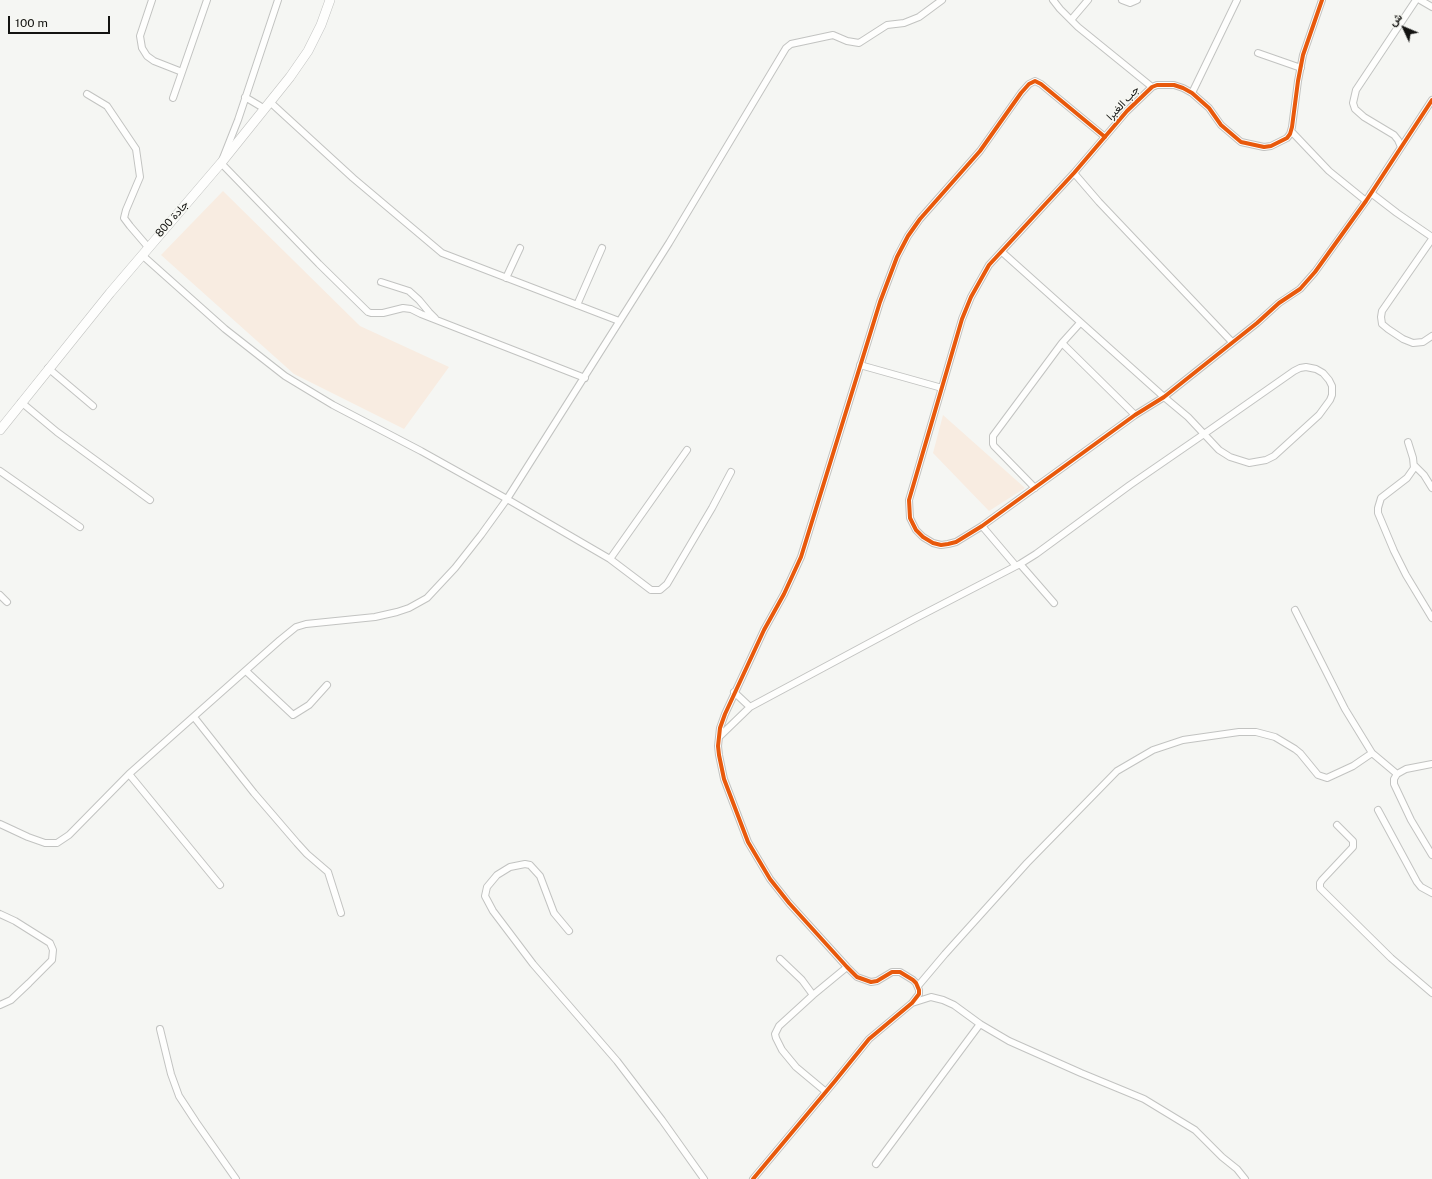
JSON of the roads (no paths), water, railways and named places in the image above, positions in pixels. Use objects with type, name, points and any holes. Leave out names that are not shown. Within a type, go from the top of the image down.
[{"type":"main road","name":"جادة 800","points":[[0,430],[48,368],[145,251],[221,163],[290,77],[308,51],[321,25],[330,0]]},
{"type":"street","points":[[152,0],[140,36],[142,48],[147,56],[154,61],[182,72]]},
{"type":"street","points":[[173,98],[207,0]]},
{"type":"street","points":[[278,0],[221,163],[368,312],[383,313],[406,308],[584,378]]},
{"type":"street","points":[[0,824],[45,843],[57,844],[69,835],[129,774],[246,672],[280,640],[300,626],[312,623],[375,617],[404,610],[422,601],[437,588],[481,535],[507,499],[699,195],[788,46],[804,40],[833,35],[847,41],[859,43],[887,25],[904,23],[919,17],[942,0]]},
{"type":"street","points":[[1053,0],[1070,20],[1152,87]]},
{"type":"street","points":[[1070,20],[1088,0]]},
{"type":"street","points":[[1122,0],[1130,3],[1137,0]]},
{"type":"street","points":[[1192,93],[1237,0]]},
{"type":"street","points":[[1322,0],[1303,55],[1292,130],[1329,171],[1366,201]]},
{"type":"street","points":[[1401,147],[1394,134],[1364,117],[1354,109],[1353,103],[1356,90],[1416,0]]},
{"type":"street","points":[[1420,0],[1432,7]]},
{"type":"street","points":[[1258,53],[1301,68]]},
{"type":"street","points":[[752,1179],[826,1092],[869,1038],[912,1003],[918,994],[918,986],[907,975],[896,972],[892,972],[877,981],[868,982],[857,977],[789,903],[770,879],[748,842],[724,779],[719,755],[720,728],[734,692],[764,630],[784,594],[801,557],[860,365],[890,274],[904,242],[917,223],[980,151],[1029,84],[1035,82],[1042,84],[1104,137]]},
{"type":"street","name":"جب الغبرا","points":[[1292,130],[1283,141],[1271,146],[1255,146],[1241,142],[1221,125],[1209,108],[1192,93],[1183,88],[1174,86],[1161,85],[1152,87],[1145,92],[1127,111],[1074,173],[989,265],[971,297],[962,319],[909,500],[910,518],[916,530],[923,537],[933,543],[941,545],[956,542],[982,526],[1135,415],[1164,397],[1279,303],[1300,289],[1310,278],[1366,201],[1432,100]]},
{"type":"street","points":[[87,94],[107,106],[136,149],[140,177],[124,218],[145,251],[225,329],[285,376],[333,406],[422,451],[507,499],[610,559],[651,590],[657,591],[662,589],[667,584],[712,508],[731,472]]},
{"type":"street","points":[[245,97],[268,105],[442,253],[619,321]]},
{"type":"street","points":[[1074,173],[1115,219],[1232,342]]},
{"type":"street","points":[[1371,193],[1432,238],[1382,311],[1382,324],[1403,339],[1413,343],[1424,342],[1432,336]]},
{"type":"street","points":[[506,278],[520,248]]},
{"type":"street","points":[[577,305],[602,248]]},
{"type":"street","points":[[720,736],[750,707],[1018,565],[1036,554],[1130,484],[1204,434],[1300,368],[1306,367],[1319,370],[1327,376],[1332,386],[1332,395],[1330,400],[1319,415],[1274,456],[1266,460],[1249,463],[1230,456],[1220,450],[1204,434],[1188,417],[1002,252]]},
{"type":"street","points":[[381,282],[409,291],[439,321]]},
{"type":"street","points":[[1035,488],[994,446],[992,439],[1001,424],[1062,343],[1080,322]]},
{"type":"street","points":[[1062,343],[1135,415]]},
{"type":"street","points":[[860,365],[942,388]]},
{"type":"street","points":[[48,368],[93,406]]},
{"type":"street","points":[[22,402],[57,432],[150,500]]},
{"type":"street","points":[[1408,442],[1414,465],[1424,475],[1432,488]]},
{"type":"street","points":[[610,559],[687,450]]},
{"type":"street","points":[[1414,465],[1407,478],[1381,498],[1378,513],[1406,575],[1432,618]]},
{"type":"street","points":[[0,471],[80,527]]},
{"type":"street","points":[[982,526],[1054,603]]},
{"type":"street","points":[[0,595],[7,602]]},
{"type":"street","points":[[1295,610],[1345,709],[1372,753],[1397,774]]},
{"type":"street","points":[[246,672],[293,715],[309,705],[326,685]]},
{"type":"street","points":[[734,692],[750,707]]},
{"type":"street","points":[[194,717],[254,793],[297,843],[307,854],[328,872],[341,913]]},
{"type":"street","points":[[918,986],[945,954],[1028,863],[1111,777],[1117,771],[1153,750],[1183,740],[1238,732],[1256,732],[1275,737],[1295,748],[1318,775],[1327,778],[1353,766],[1372,753]]},
{"type":"street","points":[[1432,764],[1406,769],[1397,774],[1394,779],[1394,784],[1411,820],[1432,855]]},
{"type":"street","points":[[129,774],[220,885]]},
{"type":"street","points":[[1378,810],[1417,882],[1421,887],[1432,893]]},
{"type":"street","points":[[1337,825],[1353,841],[1353,847],[1320,883],[1320,888],[1390,958],[1432,993]]},
{"type":"street","points":[[569,931],[554,913],[540,876],[530,865],[525,864],[510,867],[497,875],[487,887],[486,896],[493,911],[533,964],[617,1061],[662,1120],[704,1179]]},
{"type":"street","points":[[0,914],[15,921],[50,943],[53,950],[52,960],[29,984],[11,1000],[0,1005]]},
{"type":"street","points":[[780,959],[802,980],[813,995]]},
{"type":"street","points":[[826,1092],[796,1067],[782,1050],[775,1034],[779,1026],[847,967]]},
{"type":"street","points":[[912,1003],[928,997],[937,998],[954,1005],[980,1024],[1009,1041],[1043,1057],[1144,1099],[1186,1124],[1204,1138],[1222,1157],[1237,1169],[1245,1179]]},
{"type":"street","points":[[876,1164],[980,1024]]},
{"type":"street","points":[[160,1029],[171,1074],[179,1096],[236,1179]]}]
